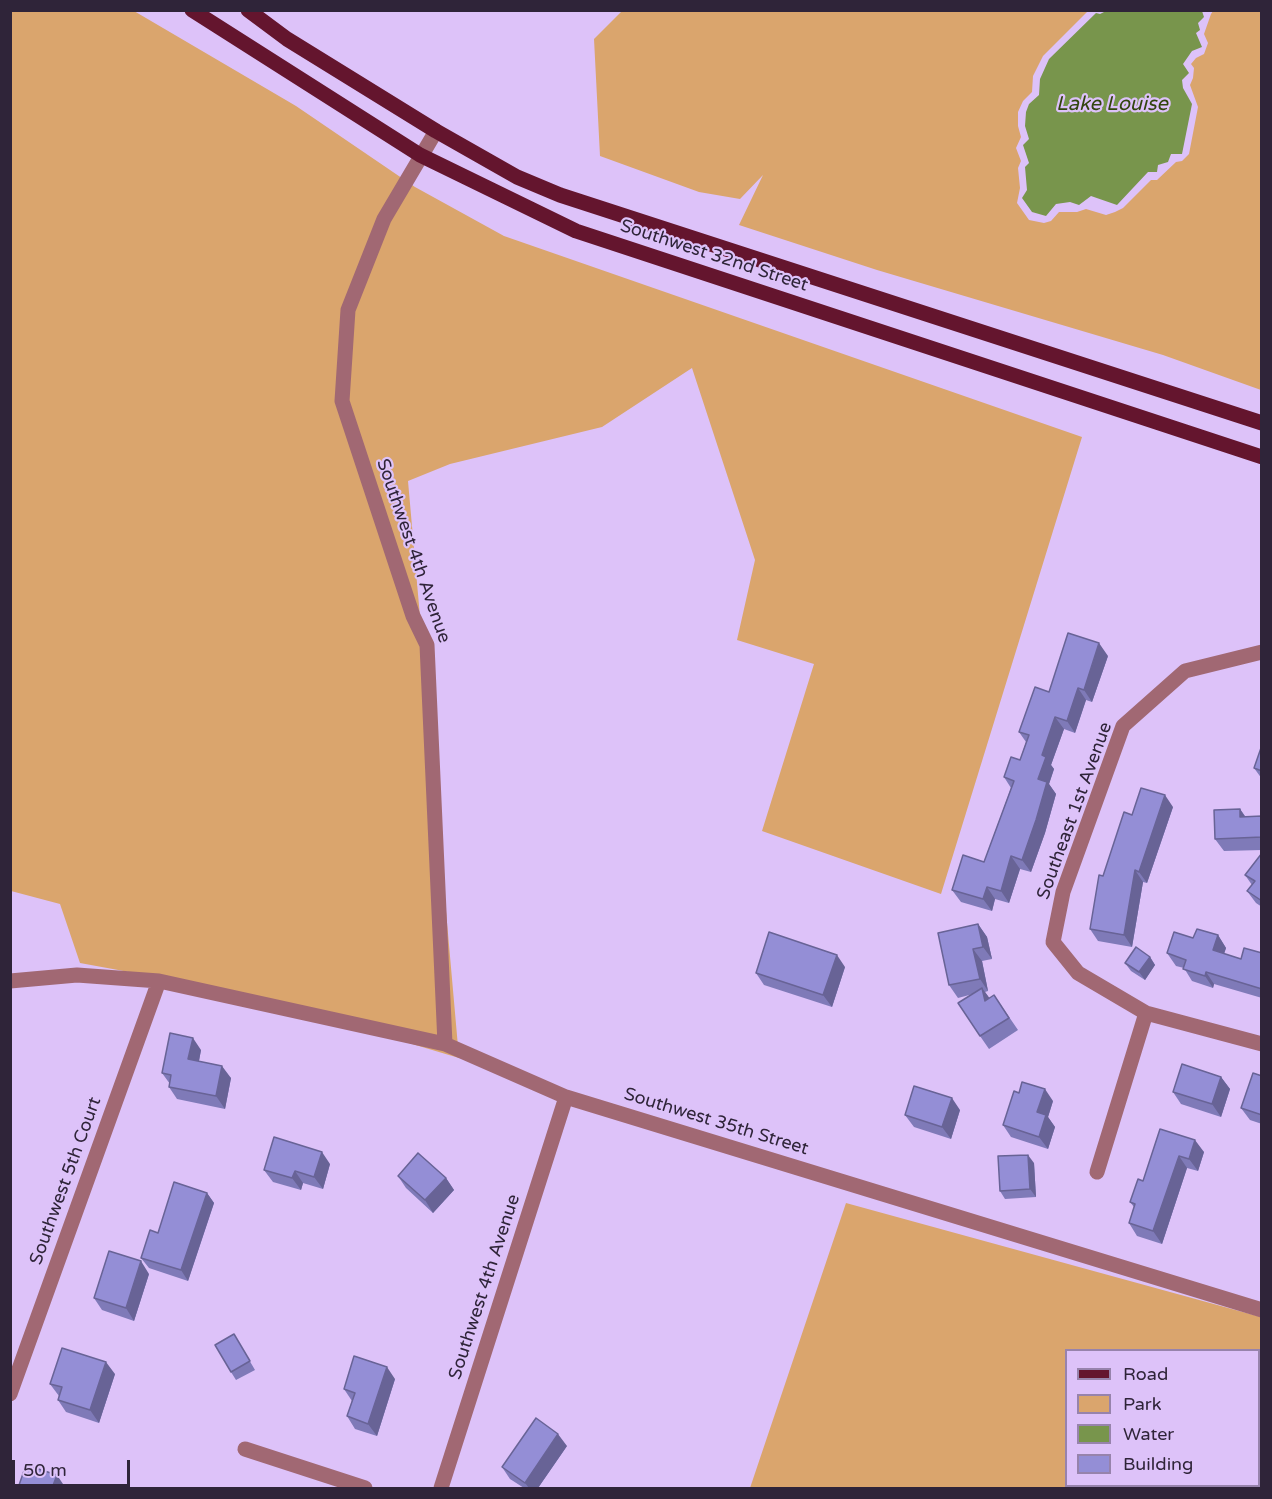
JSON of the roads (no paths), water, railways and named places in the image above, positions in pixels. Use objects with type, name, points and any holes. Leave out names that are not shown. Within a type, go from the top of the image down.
[{"type":"main road","name":"Southwest 32nd Street","points":[[192,10],[420,155],[576,231],[1262,457]]},
{"type":"main road","name":"Southwest 32nd Street","points":[[248,10],[287,39],[436,132],[517,177],[560,195],[1262,423]]},
{"type":"street","name":"Southwest 4th Avenue","points":[[436,132],[420,155],[384,219],[348,310],[342,401],[413,615],[427,645],[445,1044]]},
{"type":"street","name":"Southeast 1st Avenue","points":[[1146,1013],[1078,973],[1053,942],[1063,892],[1123,726],[1185,671],[1262,652]]},
{"type":"street","name":"Southwest 35th Street","points":[[10,981],[77,975],[159,981],[445,1044],[566,1096],[1262,1310]]},
{"type":"street","name":"Southwest 5th Court","points":[[10,1394],[159,981]]},
{"type":"street","points":[[1097,1172],[1146,1013],[1262,1044]]},
{"type":"street","name":"Southwest 4th Avenue","points":[[441,1488],[566,1096]]},
{"type":"street","points":[[245,1449],[365,1488]]},
{"type":"water","name":"Lake Louise","points":[[1106,11],[1202,11],[1204,17],[1198,23],[1200,30],[1196,33],[1202,47],[1192,51],[1183,64],[1189,73],[1182,80],[1183,88],[1192,104],[1182,154],[1171,154],[1168,162],[1158,165],[1157,172],[1148,172],[1117,205],[1091,196],[1079,205],[1070,202],[1056,204],[1046,216],[1032,212],[1022,198],[1027,190],[1025,167],[1029,163],[1023,145],[1029,139],[1025,126],[1026,112],[1029,104],[1039,95],[1040,79],[1049,59],[1096,13]]}]
